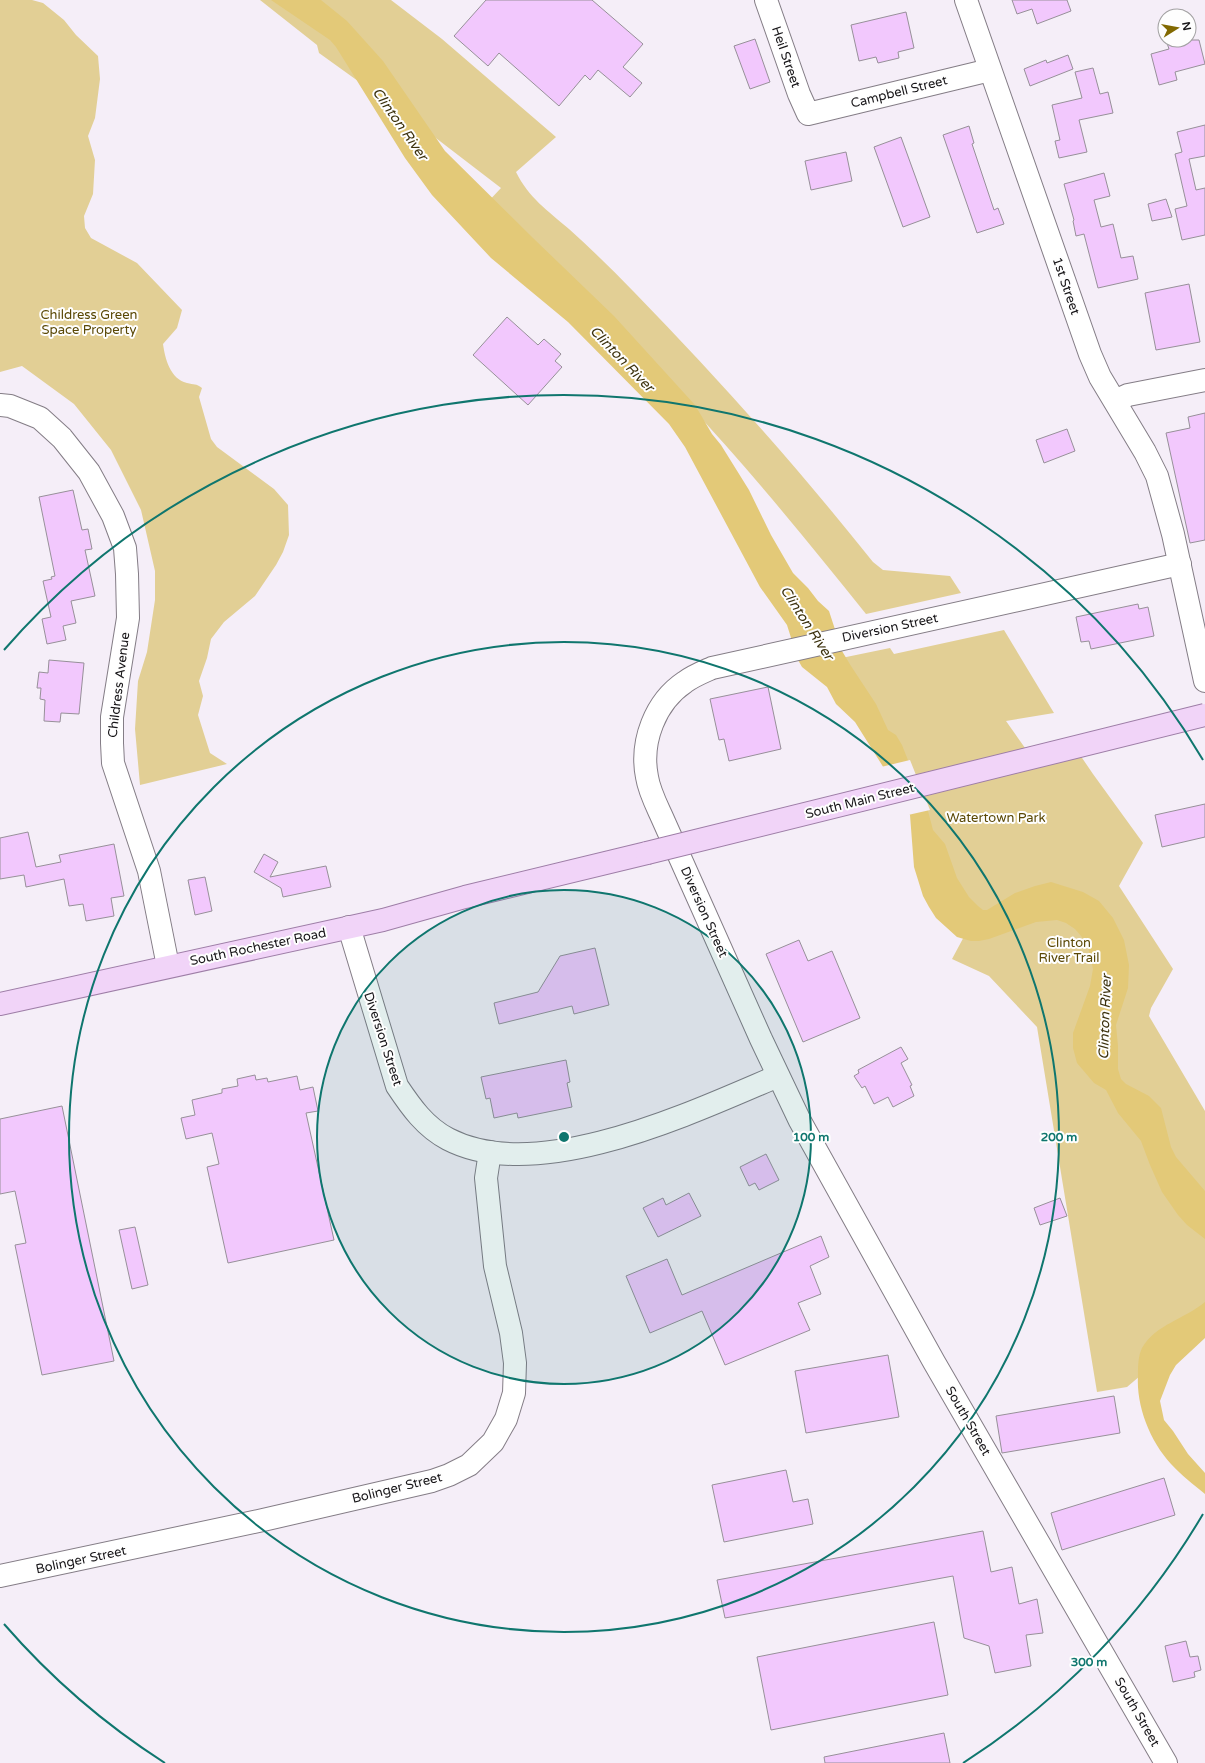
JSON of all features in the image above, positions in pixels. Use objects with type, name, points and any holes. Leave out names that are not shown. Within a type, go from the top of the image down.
[{"type":"main road","name":"South Main Street","points":[[515,886],[1205,715]]},
{"type":"main road","name":"South Rochester Road","points":[[0,1004],[349,927],[515,886]]},
{"type":"street","name":"Heil Street","points":[[766,0],[799,94],[808,114]]},
{"type":"street","name":"1st Street","points":[[966,0],[1088,348],[1100,377],[1157,476],[1164,498],[1180,564],[1205,682]]},
{"type":"street","name":"Campbell Street","points":[[808,114],[990,70]]},
{"type":"street","points":[[1115,401],[1128,395],[1205,380]]},
{"type":"street","name":"Childress Avenue","points":[[0,405],[10,406],[40,418],[62,438],[90,472],[113,516],[125,548],[128,574],[128,618],[112,717],[113,763],[149,871],[168,966]]},
{"type":"street","name":"Diversion Street","points":[[349,927],[397,1086],[412,1109],[436,1131],[461,1145],[490,1152],[517,1154],[540,1153],[590,1146],[692,1111],[778,1076],[654,800],[647,777],[645,763],[646,749],[653,722],[660,708],[680,686],[698,674],[712,668],[1180,564]]},
{"type":"street","name":"South Street","points":[[778,1076],[800,1121],[927,1349],[1166,1763]]},
{"type":"street","name":"Bolinger Street","points":[[0,1576],[263,1520],[432,1481],[468,1465],[493,1442],[506,1419],[514,1393],[515,1363],[511,1333],[495,1266],[486,1186],[490,1152]]},
{"type":"green space","name":"Childress Green Space Property","points":[[0,0],[32,0],[43,3],[64,20],[76,35],[98,56],[100,79],[95,118],[88,136],[95,160],[93,194],[84,216],[85,228],[91,238],[137,263],[182,310],[177,328],[163,344],[165,355],[172,373],[181,381],[202,388],[199,397],[211,439],[217,447],[274,489],[288,505],[289,535],[283,552],[255,596],[224,622],[211,639],[207,658],[199,681],[203,696],[198,715],[210,753],[227,764],[140,785],[135,729],[138,681],[147,652],[155,600],[155,571],[141,510],[111,450],[74,404],[22,366],[0,372]]},
{"type":"green space","points":[[260,0],[391,0],[442,39],[556,137],[516,172],[527,189],[539,203],[610,268],[696,357],[787,458],[873,562],[883,570],[950,576],[961,593],[866,614],[756,480],[687,403],[485,205],[501,188],[415,122],[319,53],[317,45]]},
{"type":"green space","name":"Clinton River Trail","points":[[1004,630],[1054,713],[1006,721],[1035,762],[1078,752],[1143,843],[1119,886],[1173,969],[1151,1008],[1149,1016],[1205,1111],[1205,1321],[1127,1387],[1097,1392],[1037,1027],[989,976],[952,959],[967,931],[965,894],[884,745],[822,662],[890,648],[894,654]]},
{"type":"water","name":"Clinton River","points":[[271,0],[321,0],[347,21],[383,61],[445,151],[614,316],[695,405],[712,434],[721,445],[749,490],[771,535],[793,573],[829,611],[842,651],[876,704],[888,730],[896,735],[902,745],[928,811],[933,830],[945,844],[957,878],[969,897],[983,910],[987,910],[1015,893],[1051,882],[1083,892],[1099,901],[1113,918],[1124,940],[1129,965],[1128,988],[1116,1025],[1118,1069],[1121,1079],[1126,1084],[1149,1096],[1161,1108],[1171,1147],[1176,1157],[1205,1191],[1205,1239],[1187,1225],[1178,1215],[1162,1192],[1141,1141],[1118,1113],[1106,1090],[1094,1083],[1077,1063],[1073,1048],[1073,1033],[1090,986],[1093,969],[1087,943],[1075,929],[1066,923],[1057,920],[1036,922],[989,939],[971,941],[957,937],[936,918],[923,896],[914,867],[910,815],[882,765],[855,722],[836,704],[827,687],[802,667],[798,660],[787,625],[760,587],[685,447],[669,424],[568,322],[491,258],[432,195],[405,158],[336,47],[330,40]]},
{"type":"water","points":[[1205,1302],[1205,1338],[1176,1365],[1170,1375],[1160,1401],[1164,1420],[1188,1454],[1205,1473],[1205,1494],[1175,1468],[1163,1455],[1151,1434],[1139,1399],[1138,1365],[1142,1348],[1155,1333]]},
{"type":"pier","points":[[910,760],[930,810],[908,815],[881,767]]},
{"type":"building","points":[[486,0],[592,0],[643,44],[623,67],[642,83],[630,97],[598,70],[590,80],[585,75],[559,106],[499,53],[488,66],[454,36]]},
{"type":"building","points":[[1012,0],[1067,0],[1071,11],[1037,24],[1032,9],[1017,14]]},
{"type":"building","points":[[906,12],[914,48],[898,52],[899,58],[878,63],[876,57],[859,61],[851,25]]},
{"type":"building","points":[[755,39],[770,82],[750,89],[734,46]]},
{"type":"building","points":[[1197,40],[1199,40],[1205,64],[1175,72],[1177,80],[1159,85],[1151,54],[1169,49],[1197,48]]},
{"type":"building","points":[[1068,55],[1073,69],[1030,86],[1024,69],[1046,60],[1047,63]]},
{"type":"building","points":[[1093,68],[1100,94],[1108,92],[1113,113],[1079,120],[1087,152],[1059,158],[1055,141],[1060,140],[1052,105],[1082,98],[1075,72]]},
{"type":"building","points":[[1205,125],[1205,156],[1189,159],[1196,190],[1205,188],[1205,235],[1182,240],[1175,209],[1187,206],[1175,154],[1182,152],[1177,132]]},
{"type":"building","points":[[969,126],[974,143],[972,144],[994,210],[998,208],[1004,224],[977,233],[943,135]]},
{"type":"building","points":[[901,137],[930,217],[903,227],[874,147]]},
{"type":"building","points":[[846,152],[852,181],[811,190],[805,161]]},
{"type":"building","points":[[1104,173],[1110,196],[1094,200],[1101,227],[1113,224],[1121,258],[1133,256],[1138,279],[1098,288],[1084,234],[1076,236],[1074,220],[1064,184]]},
{"type":"building","points":[[1166,199],[1172,217],[1152,221],[1148,204]]},
{"type":"building","points":[[1189,284],[1200,342],[1156,350],[1145,293]]},
{"type":"building","points":[[507,317],[538,345],[544,339],[561,354],[555,361],[562,367],[528,405],[473,355]]},
{"type":"building","points":[[1205,413],[1205,540],[1190,543],[1166,433],[1190,428],[1188,417]]},
{"type":"building","points":[[1067,429],[1075,451],[1044,463],[1036,440]]},
{"type":"building","points":[[73,490],[82,530],[88,529],[92,549],[85,550],[95,596],[71,601],[76,623],[63,626],[66,640],[47,644],[42,619],[51,617],[43,581],[52,579],[51,577],[55,576],[39,497]]},
{"type":"building","points":[[1138,604],[1139,609],[1148,607],[1154,636],[1091,649],[1089,641],[1081,642],[1076,617]]},
{"type":"building","points":[[49,660],[84,663],[79,714],[61,713],[60,722],[44,721],[45,700],[40,699],[41,688],[37,688],[39,672],[48,673]]},
{"type":"building","points":[[768,687],[781,749],[729,761],[724,739],[719,740],[710,699]]},
{"type":"building","points":[[1205,804],[1205,837],[1162,847],[1155,815]]},
{"type":"building","points":[[28,832],[36,867],[61,862],[59,855],[114,844],[124,896],[111,898],[114,916],[86,921],[83,904],[69,906],[64,879],[26,887],[24,875],[0,879],[0,838]]},
{"type":"building","points":[[264,854],[278,862],[270,877],[326,866],[331,887],[283,897],[281,888],[254,872]]},
{"type":"building","points":[[205,877],[212,911],[195,915],[188,880]]},
{"type":"building","points":[[799,940],[808,961],[832,951],[860,1018],[803,1042],[766,954]]},
{"type":"building","points":[[595,948],[609,1005],[574,1014],[572,1006],[499,1024],[494,1003],[538,992],[560,956]]},
{"type":"building","points":[[901,1047],[908,1059],[901,1063],[912,1085],[910,1086],[914,1096],[893,1107],[888,1097],[874,1104],[865,1086],[862,1088],[854,1076],[859,1073],[858,1070]]},
{"type":"building","points":[[566,1060],[570,1082],[567,1083],[572,1107],[518,1118],[517,1113],[494,1118],[490,1098],[486,1099],[481,1077]]},
{"type":"building","points":[[255,1075],[256,1080],[267,1078],[268,1082],[297,1076],[300,1090],[313,1087],[318,1111],[306,1113],[334,1240],[228,1263],[207,1167],[219,1164],[212,1133],[186,1139],[181,1118],[195,1115],[192,1100],[222,1093],[222,1089],[238,1086],[237,1079]]},
{"type":"building","points":[[62,1106],[114,1361],[42,1375],[15,1245],[26,1243],[15,1191],[0,1194],[0,1119]]},
{"type":"building","points":[[766,1154],[779,1180],[759,1190],[755,1183],[749,1186],[740,1167]]},
{"type":"building","points":[[689,1193],[701,1216],[658,1237],[643,1208],[663,1198],[666,1205]]},
{"type":"building","points":[[1060,1198],[1067,1216],[1040,1225],[1034,1208]]},
{"type":"building","points":[[135,1227],[148,1285],[132,1289],[119,1230]]},
{"type":"building","points":[[821,1236],[829,1257],[810,1266],[821,1294],[798,1303],[810,1330],[725,1365],[702,1311],[650,1333],[626,1276],[667,1259],[682,1295]]},
{"type":"building","points":[[888,1355],[899,1417],[806,1433],[795,1371]]},
{"type":"building","points":[[1114,1396],[1120,1433],[1002,1453],[996,1416]]},
{"type":"building","points":[[786,1470],[793,1502],[808,1499],[813,1524],[724,1542],[712,1485]]},
{"type":"building","points":[[1164,1478],[1175,1515],[1062,1550],[1051,1513]]},
{"type":"building","points":[[983,1531],[991,1572],[1012,1567],[1019,1604],[1037,1599],[1043,1633],[1026,1635],[1031,1666],[995,1673],[989,1646],[964,1638],[953,1576],[725,1618],[717,1580]]},
{"type":"building","points":[[934,1622],[948,1695],[771,1730],[757,1657]]},
{"type":"building","points":[[1186,1641],[1190,1657],[1198,1656],[1201,1670],[1194,1672],[1195,1677],[1173,1682],[1165,1646]]},
{"type":"building","points":[[944,1733],[950,1763],[825,1763],[824,1757]]},
{"type":"park label","name":"Watertown Park","points":[[996,818]]}]
